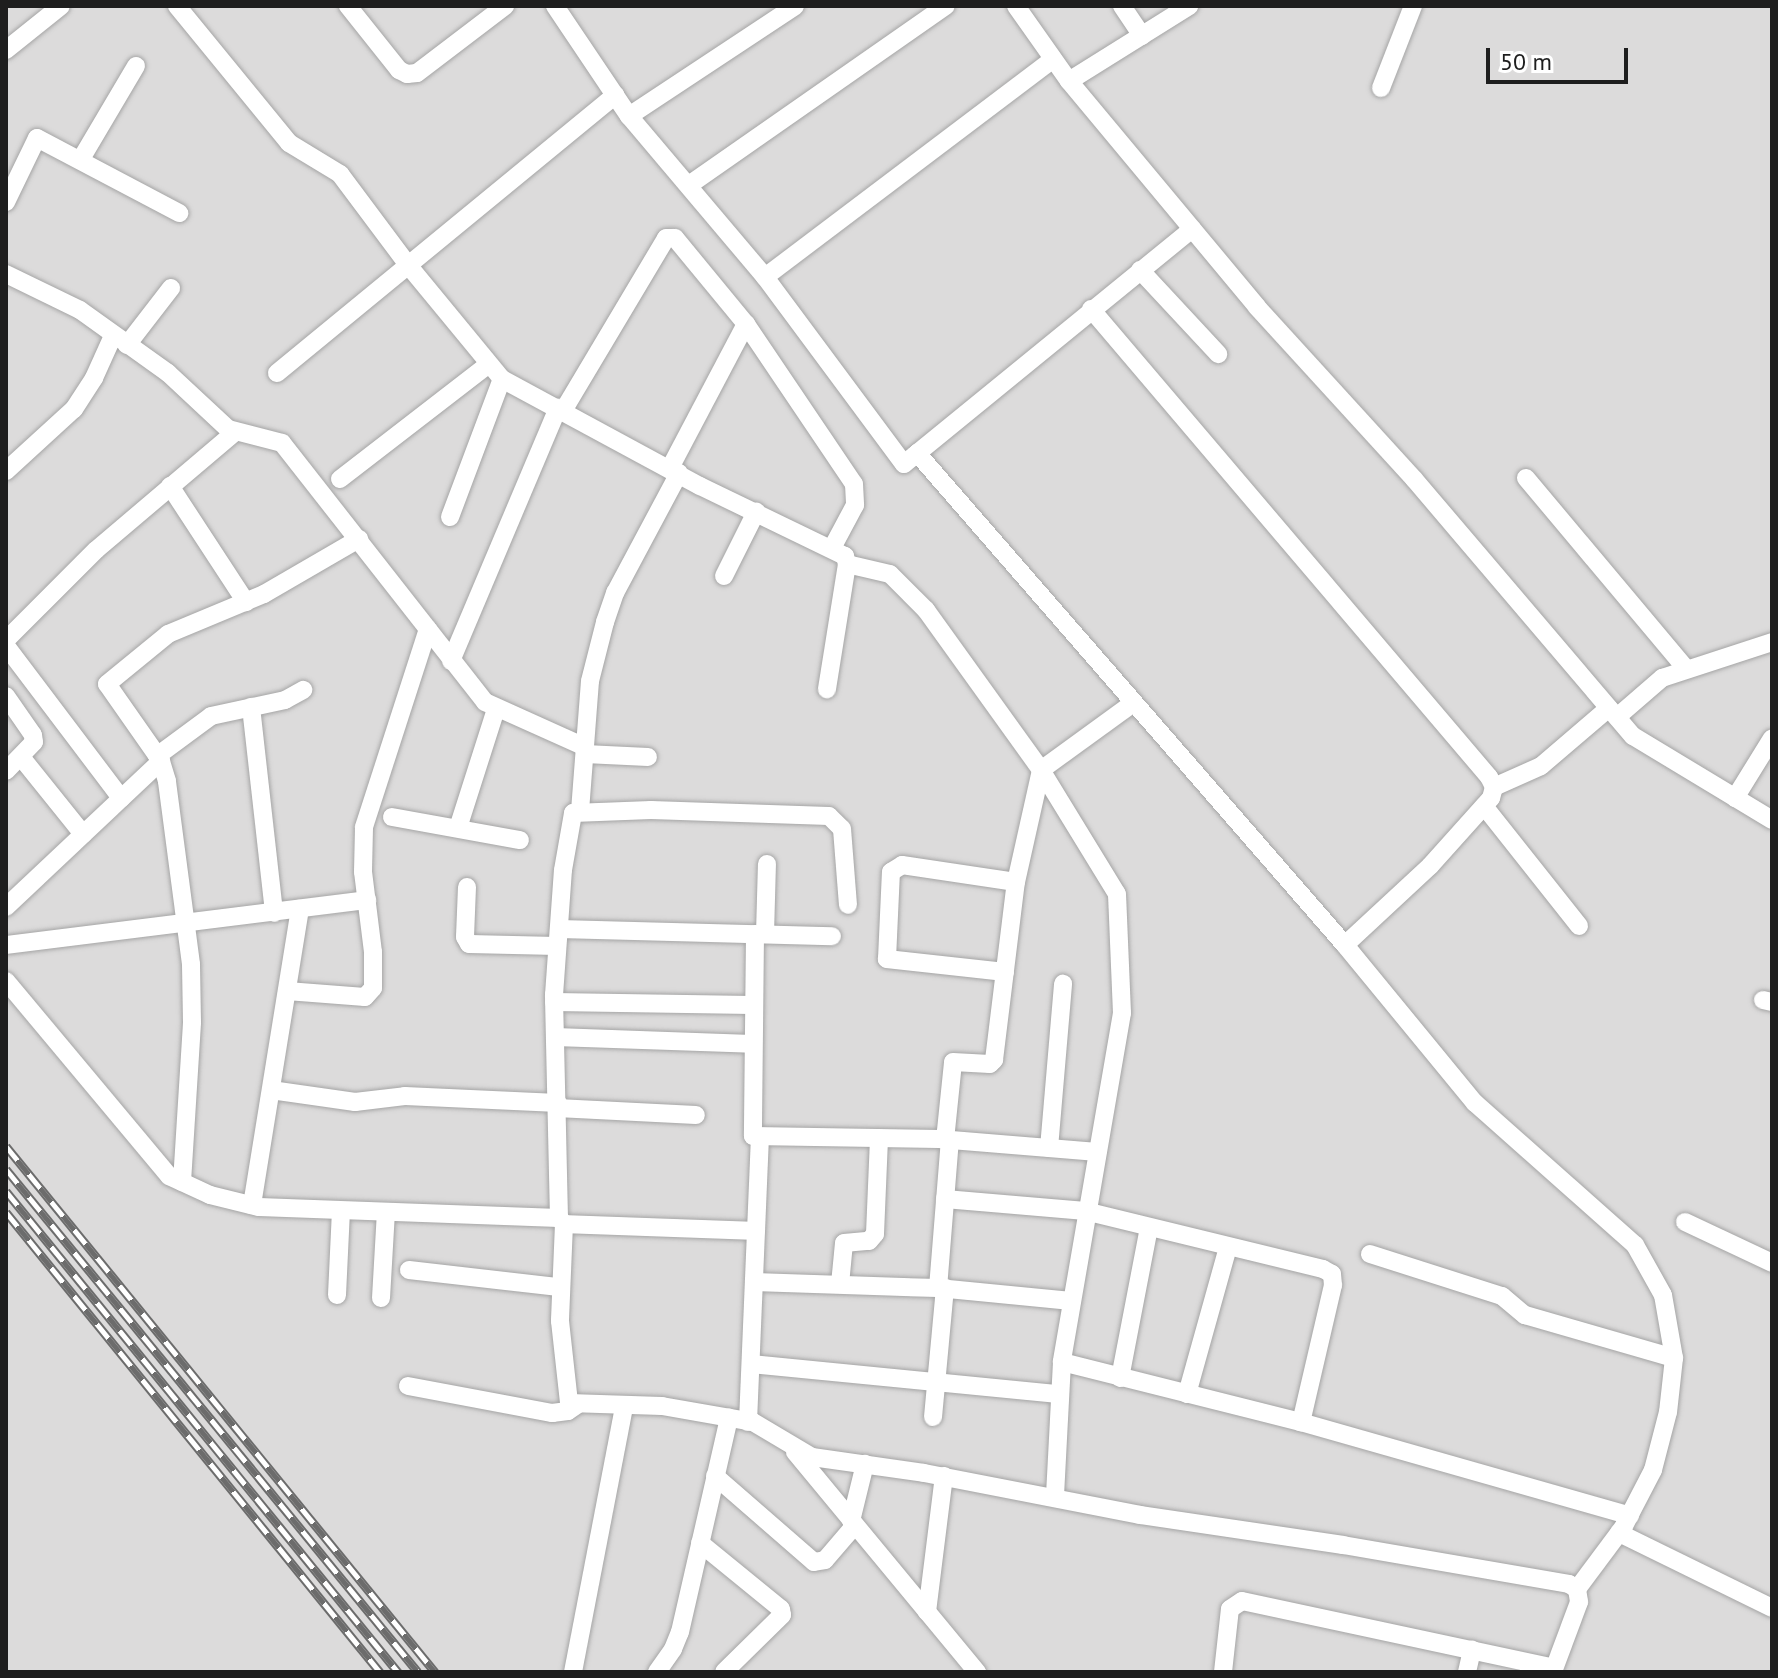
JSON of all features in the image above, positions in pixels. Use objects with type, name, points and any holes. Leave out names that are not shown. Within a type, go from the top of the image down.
[{"type":"street","points":[[6,50],[61,6]]},
{"type":"street","points":[[177,6],[289,143],[340,174],[408,265],[502,379],[674,471],[845,556],[847,564],[827,689]]},
{"type":"street","points":[[348,6],[399,70],[407,74],[417,73],[505,6]]},
{"type":"street","points":[[555,6],[629,116],[765,277],[904,464],[1192,229]]},
{"type":"street","points":[[629,116],[795,6]]},
{"type":"street","points":[[689,185],[946,6]]},
{"type":"street","points":[[1016,6],[1069,81],[1257,307],[1414,479],[1613,713],[1643,744],[1772,820]]},
{"type":"street","points":[[1122,6],[1142,36]]},
{"type":"street","points":[[1069,81],[1189,6]]},
{"type":"street","points":[[1381,88],[1413,6]]},
{"type":"street","points":[[765,277],[1053,59]]},
{"type":"street","points":[[81,159],[136,66]]},
{"type":"street","points":[[277,373],[615,95]]},
{"type":"street","points":[[6,202],[37,138],[179,213]]},
{"type":"street","points":[[451,661],[560,409],[666,238],[675,238],[746,324],[857,491],[855,505],[832,548]]},
{"type":"street","points":[[1140,270],[1218,354]]},
{"type":"street","points":[[6,274],[80,310],[168,373],[234,433],[267,436],[282,443],[476,693],[496,709],[585,750],[648,757]]},
{"type":"street","points":[[6,471],[74,409],[120,340],[171,288]]},
{"type":"street","points":[[1091,309],[1470,754],[1494,787]]},
{"type":"street","points":[[580,811],[590,681],[605,622],[615,593],[746,324]]},
{"type":"street","points":[[340,479],[489,364]]},
{"type":"street","points":[[450,517],[502,379]]},
{"type":"street","points":[[121,798],[6,643],[96,550],[234,433]]},
{"type":"street","points":[[917,453],[1132,704],[1345,945],[1475,1103],[1635,1245],[1663,1295],[1674,1358],[1668,1412],[1653,1470],[1630,1516],[1577,1589],[1579,1602],[1554,1670],[1242,1601],[1230,1609],[1223,1672]]},
{"type":"street","points":[[1526,478],[1686,669]]},
{"type":"street","points":[[170,486],[246,602]]},
{"type":"street","points":[[724,576],[756,512]]},
{"type":"street","points":[[182,1182],[192,1022],[186,925],[167,781],[159,758],[107,684],[168,634],[246,602],[359,539]]},
{"type":"street","points":[[847,564],[890,574],[926,610],[1041,770],[1117,894],[1122,1013],[1085,1211],[1062,1362],[1055,1497]]},
{"type":"street","points":[[287,991],[365,997],[370,994],[373,952],[364,827],[428,629]]},
{"type":"street","points":[[1494,787],[1541,766],[1662,678],[1772,642]]},
{"type":"street","points":[[6,907],[159,758],[211,716],[285,700],[303,690]]},
{"type":"street","points":[[6,696],[33,735],[34,742],[6,771]]},
{"type":"street","points":[[933,1417],[953,1062],[990,1064],[994,1060],[1016,882],[1041,770],[1132,704]]},
{"type":"street","points":[[251,707],[274,913]]},
{"type":"street","points":[[458,828],[496,709]]},
{"type":"street","points":[[1735,798],[1772,738]]},
{"type":"street","points":[[21,757],[83,834]]},
{"type":"street","points":[[1345,945],[1430,866],[1491,798],[1494,787]]},
{"type":"street","points":[[1484,806],[1579,926]]},
{"type":"street","points":[[848,905],[842,829],[829,816],[580,811],[571,819],[554,1002],[562,1221],[559,1287],[566,1398],[577,1405],[662,1406],[748,1422],[812,1457],[944,1476],[1140,1515],[1343,1545],[1569,1584],[1577,1589]]},
{"type":"street","points":[[392,817],[520,840]]},
{"type":"street","points":[[767,864],[752,1005],[751,1131],[760,1138],[948,1140],[1097,1152]]},
{"type":"street","points":[[1005,972],[887,959],[891,872],[902,865],[1016,882]]},
{"type":"street","points":[[467,887],[465,937],[469,944],[558,938],[760,934],[832,936]]},
{"type":"street","points":[[6,945],[186,925],[367,900]]},
{"type":"street","points":[[252,1205],[300,909]]},
{"type":"street","points":[[6,981],[169,1176],[210,1195],[252,1205],[341,1211],[756,1231]]},
{"type":"street","points":[[1049,1148],[1063,984]]},
{"type":"street","points":[[554,1002],[752,1005]]},
{"type":"street","points":[[555,1037],[752,1044]]},
{"type":"street","points":[[271,1090],[355,1102],[405,1096],[696,1115]]},
{"type":"street","points":[[748,1422],[760,1138]]},
{"type":"street","points":[[840,1284],[844,1243],[869,1241],[875,1234],[879,1138]]},
{"type":"street","points":[[945,1199],[1085,1211],[1323,1269],[1332,1274],[1333,1285],[1301,1422]]},
{"type":"street","points":[[337,1295],[341,1211]]},
{"type":"street","points":[[381,1298],[386,1212]]},
{"type":"street","points":[[1685,1222],[1772,1263]]},
{"type":"street","points":[[1120,1378],[1149,1228]]},
{"type":"street","points":[[1187,1394],[1228,1247]]},
{"type":"street","points":[[1370,1254],[1502,1296],[1525,1315],[1674,1358]]},
{"type":"street","points":[[409,1270],[559,1287]]},
{"type":"street","points":[[754,1282],[942,1288],[1071,1301]]},
{"type":"street","points":[[1062,1362],[1301,1422],[1630,1516]]},
{"type":"street","points":[[751,1364],[1059,1394]]},
{"type":"street","points":[[408,1386],[552,1413],[568,1411],[577,1405]]},
{"type":"street","points":[[573,1672],[624,1406]]},
{"type":"street","points":[[657,1672],[680,1632],[729,1418]]},
{"type":"street","points":[[791,1446],[977,1672]]},
{"type":"street","points":[[715,1476],[814,1562],[825,1560],[853,1523],[865,1464]]},
{"type":"street","points":[[927,1612],[944,1476]]},
{"type":"street","points":[[1619,1533],[1772,1608]]},
{"type":"street","points":[[700,1543],[781,1609],[782,1615],[724,1672]]},
{"type":"street","points":[[1467,1672],[1472,1650]]},
{"type":"shaded area","points":[[6,6],[1772,6],[1772,1672],[6,1672]]},
{"type":"railway","points":[[6,1146],[435,1672]]},
{"type":"railway","points":[[6,1169],[418,1672]]},
{"type":"railway","points":[[6,1191],[398,1672]]},
{"type":"railway","points":[[6,1212],[380,1672]]}]
